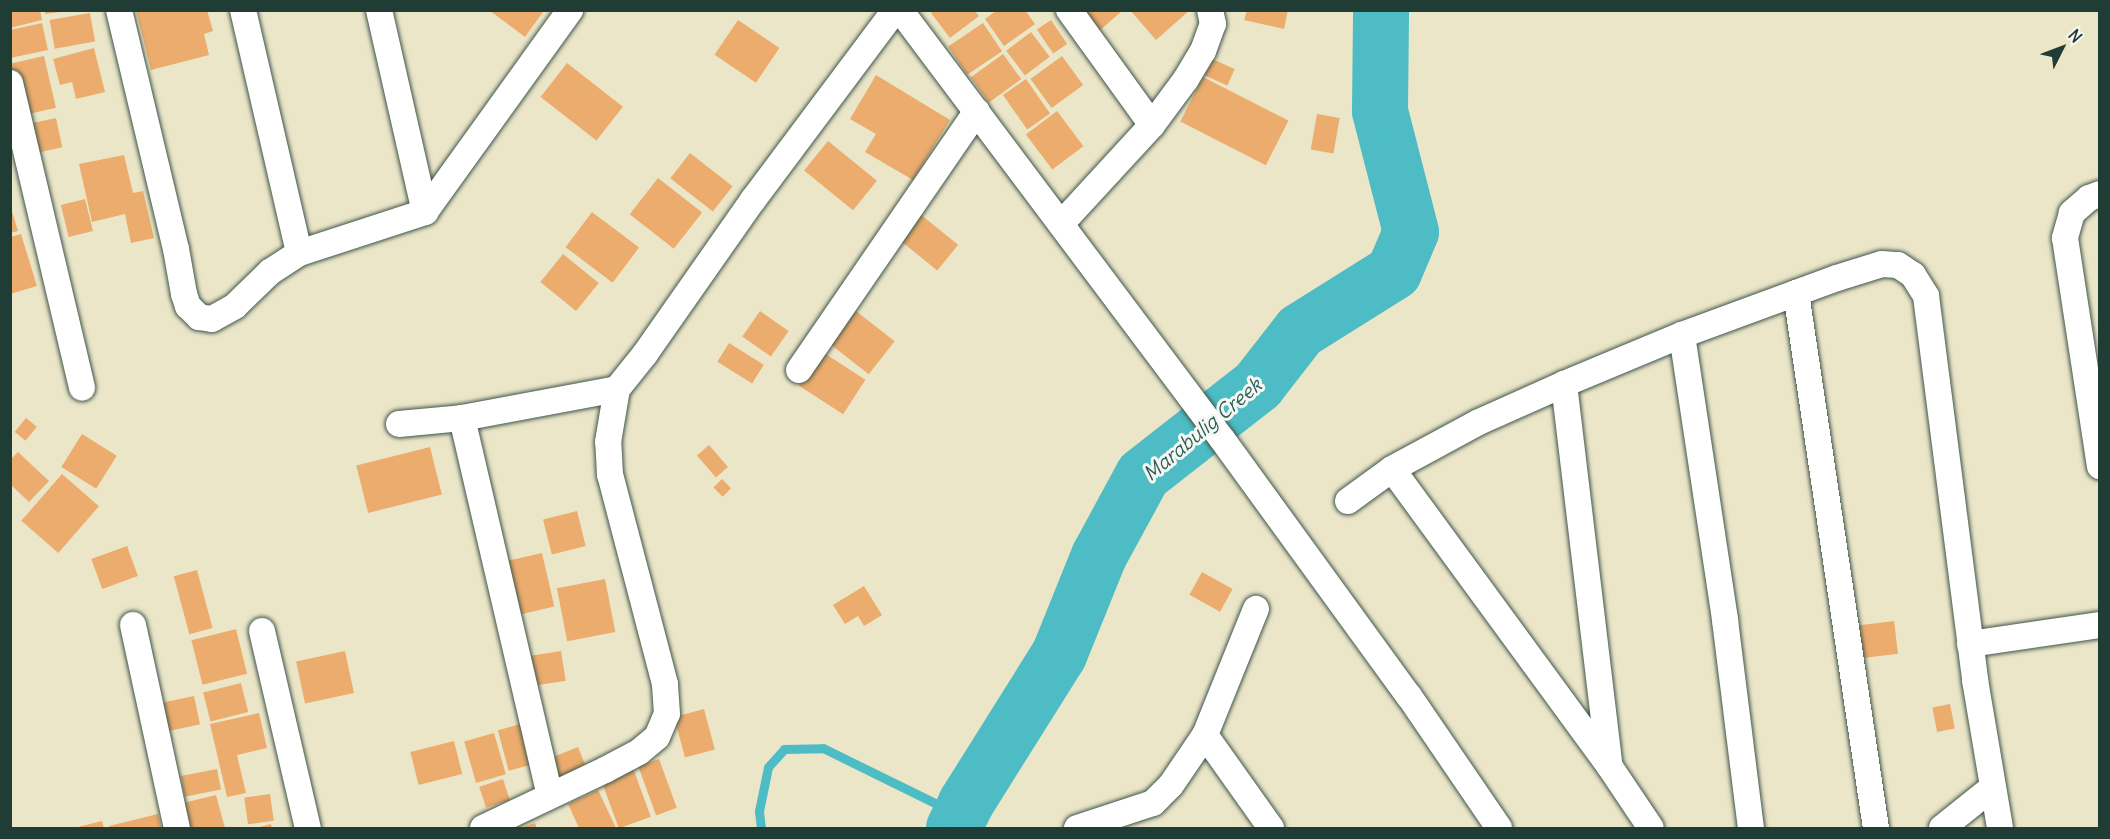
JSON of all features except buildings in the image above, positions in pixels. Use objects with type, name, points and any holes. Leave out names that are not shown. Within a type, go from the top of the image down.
[{"type":"street","points":[[119,10],[188,306],[199,317],[212,319],[235,306],[270,272],[299,253],[425,212],[570,10]]},
{"type":"street","points":[[243,10],[299,253]]},
{"type":"street","points":[[380,10],[425,212]]},
{"type":"street","points":[[483,828],[639,752],[657,737],[667,714],[665,684],[610,476],[608,442],[617,389],[645,354],[753,200],[895,10]]},
{"type":"street","points":[[900,10],[1222,439],[1409,696],[1499,828]]},
{"type":"street","points":[[1069,10],[1152,125]]},
{"type":"street","points":[[1061,224],[1152,125],[1186,80],[1203,51],[1213,24],[1210,10]]},
{"type":"street","points":[[10,83],[82,388]]},
{"type":"street","points":[[800,370],[977,111]]},
{"type":"street","points":[[2098,450],[2065,238],[2072,213],[2089,198],[2100,194]]},
{"type":"street","points":[[1348,501],[1392,470],[1479,422],[1564,384],[1682,335],[1796,293],[1882,264],[1898,265],[1913,275],[1926,296],[1970,644],[2000,828]]},
{"type":"street","points":[[1796,293],[1876,828]]},
{"type":"street","points":[[1682,335],[1725,620],[1751,828]]},
{"type":"street","points":[[1564,384],[1610,767]]},
{"type":"street","points":[[399,424],[462,418],[617,389]]},
{"type":"street","points":[[462,418],[550,795]]},
{"type":"street","points":[[1392,470],[1610,767],[1651,828]]},
{"type":"street","points":[[1077,828],[1119,823],[1153,803],[1171,785],[1205,735],[1256,609]]},
{"type":"street","points":[[133,625],[177,828]]},
{"type":"street","points":[[1970,644],[2100,625]]},
{"type":"street","points":[[262,631],[308,828]]},
{"type":"street","points":[[1205,735],[1271,828]]},
{"type":"street","points":[[1942,828],[1993,787]]},
{"type":"waterway","name":"Marabulig Creek","points":[[954,828],[966,803],[1059,655],[1099,556],[1143,475],[1258,385],[1300,331],[1394,272],[1411,232],[1380,111],[1381,10]]},
{"type":"waterway","name":"Marabulig Creek","points":[[761,828],[759,811],[768,767],[784,749],[823,748],[943,807],[966,803]]}]
